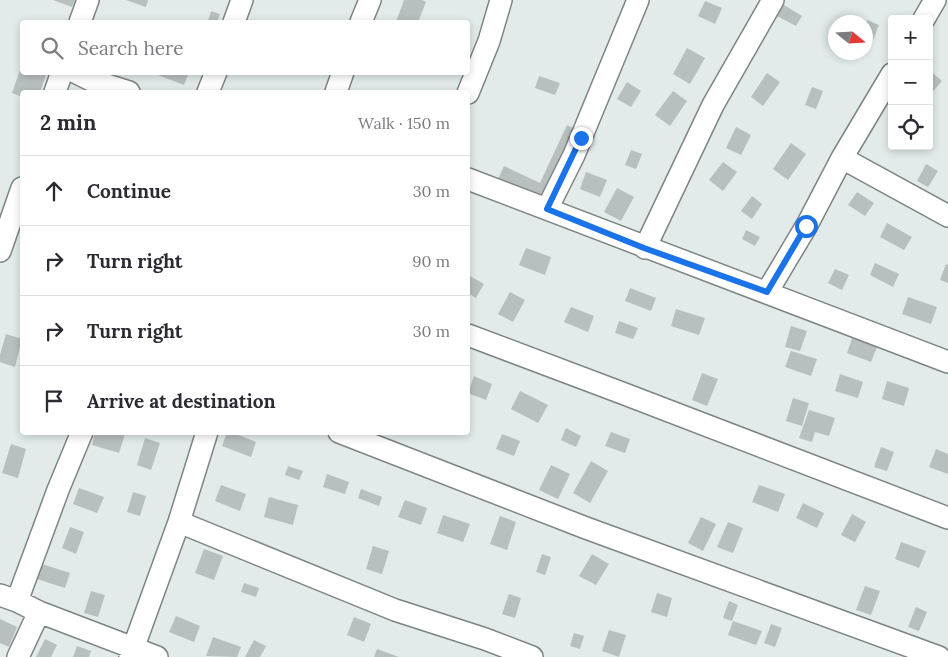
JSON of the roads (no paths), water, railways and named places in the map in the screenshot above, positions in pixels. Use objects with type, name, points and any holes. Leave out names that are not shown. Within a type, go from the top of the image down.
[{"type":"street","points":[[81,20],[88,0]]},
{"type":"street","points":[[235,20],[242,0]]},
{"type":"street","points":[[362,20],[370,0]]},
{"type":"street","points":[[470,90],[489,41],[501,0]]},
{"type":"street","points":[[547,209],[574,155],[638,0]]},
{"type":"street","points":[[644,248],[714,105],[772,0]]},
{"type":"street","points":[[926,15],[935,0]]},
{"type":"street","points":[[56,90],[61,75]]},
{"type":"street","points":[[81,75],[123,90]]},
{"type":"street","points":[[209,90],[215,75]]},
{"type":"street","points":[[337,90],[342,75]]},
{"type":"street","points":[[767,292],[806,226],[842,158],[888,81]]},
{"type":"street","points":[[842,158],[948,216]]},
{"type":"street","points":[[470,180],[644,248],[767,292],[948,362]]},
{"type":"street","points":[[0,251],[20,201]]},
{"type":"street","points":[[470,337],[631,396],[948,518]]},
{"type":"street","points":[[81,435],[58,490],[8,598],[131,653],[157,657]]},
{"type":"street","points":[[131,653],[179,522],[206,435]]},
{"type":"street","points":[[347,435],[586,528],[939,657]]},
{"type":"street","points":[[179,522],[395,610],[532,657]]},
{"type":"street","points":[[18,657],[39,612]]}]
